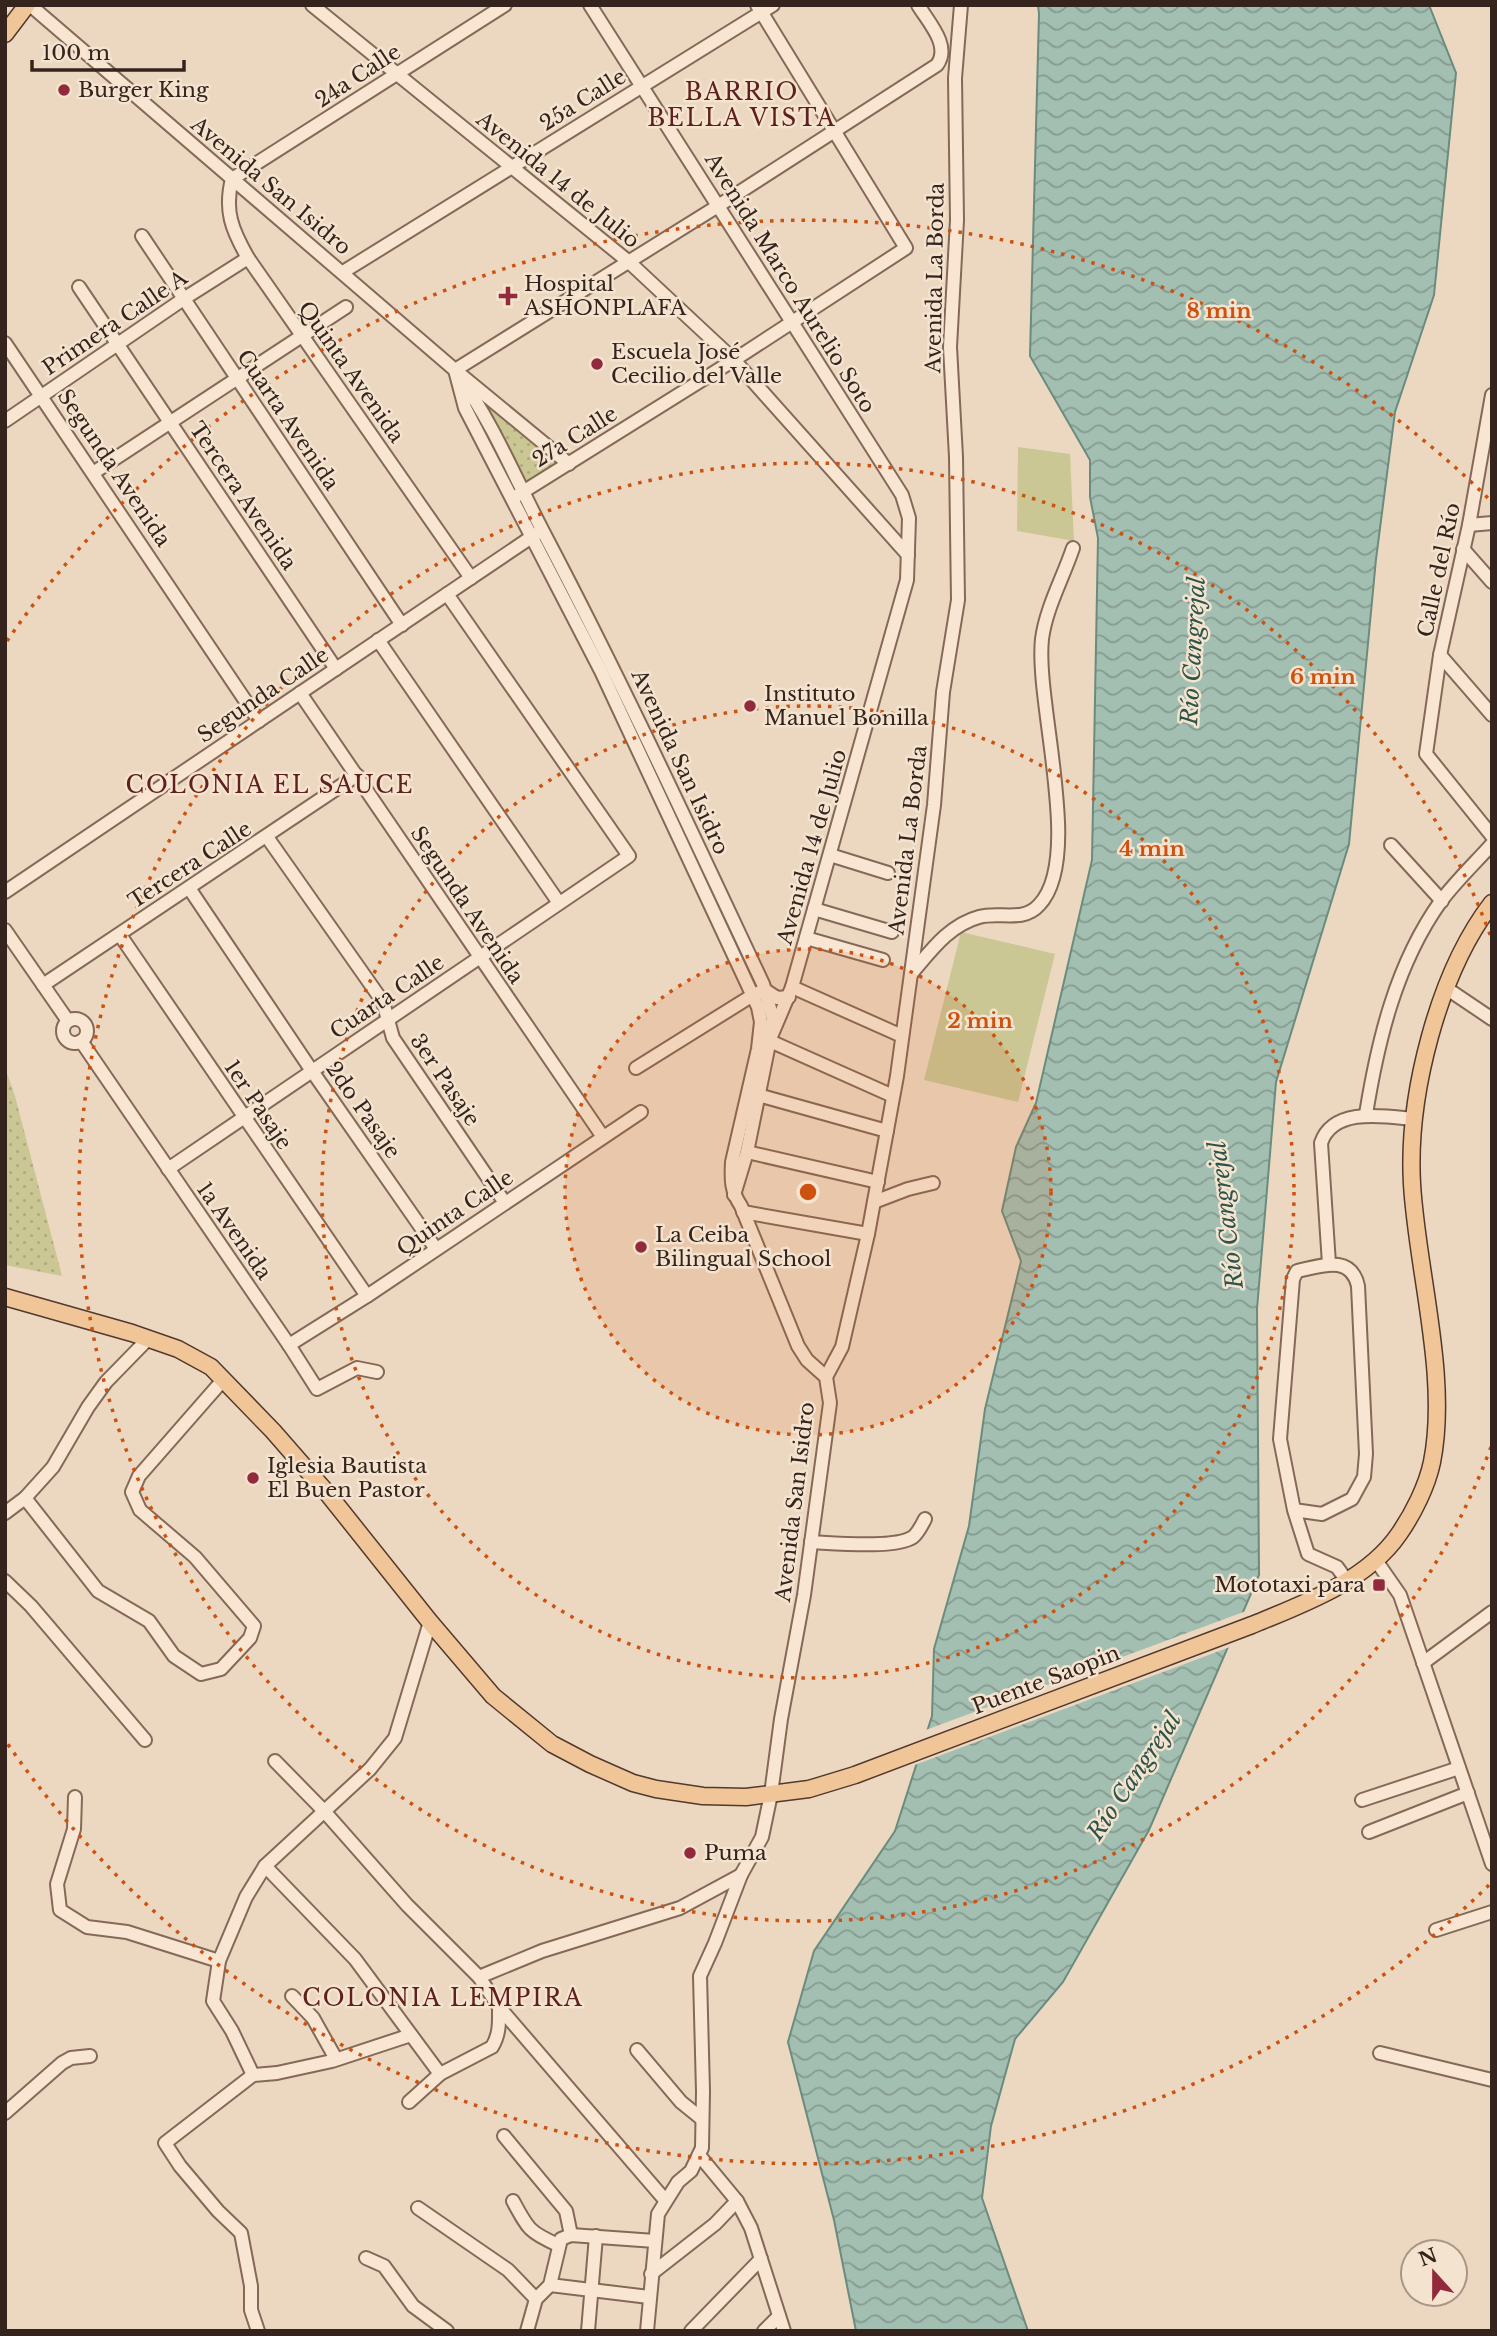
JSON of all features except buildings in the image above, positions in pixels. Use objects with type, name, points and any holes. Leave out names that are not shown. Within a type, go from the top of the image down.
[{"type":"main road","points":[[5,34],[28,5]]},
{"type":"main road","name":"Puente Saopin","points":[[5,1297],[148,1339],[194,1356],[211,1367],[273,1431],[328,1494],[493,1696],[552,1744],[633,1783],[678,1793],[726,1798],[809,1789],[1316,1599],[1347,1581],[1398,1536],[1416,1503],[1431,1465],[1436,1430],[1436,1380],[1412,1183],[1413,1119],[1427,1046],[1446,988],[1467,942],[1492,903]]},
{"type":"street","name":"Avenida San Isidro","points":[[28,5],[343,272],[454,370],[569,464]]},
{"type":"street","name":"Avenida 14 de Julio","points":[[312,5],[629,262],[734,360],[908,555],[907,580],[806,938],[790,992],[765,1038]]},
{"type":"street","name":"24a Calle","points":[[232,179],[505,5]]},
{"type":"street","name":"Avenida Marco Aurelio Soto","points":[[590,5],[902,495],[909,518],[908,555]]},
{"type":"street","points":[[454,370],[718,206],[937,65],[942,57],[942,46],[918,5]]},
{"type":"street","name":"Avenida La Borda","points":[[826,1377],[842,1348],[868,1234],[893,1096],[934,805],[943,692],[958,600],[956,457],[950,347],[957,220],[955,78],[961,5]]},
{"type":"street","name":"25a Calle","points":[[343,272],[643,86],[763,8]]},
{"type":"street","points":[[763,8],[834,132]]},
{"type":"street","name":"27a Calle","points":[[517,496],[906,248],[834,132]]},
{"type":"street","name":"Quinta Avenida","points":[[232,179],[228,195],[234,235],[471,578]]},
{"type":"street","name":"Cuarta Avenida","points":[[142,236],[401,625]]},
{"type":"street","name":"Primera Calle A","points":[[5,421],[248,258]]},
{"type":"street","name":"Tercera Avenida","points":[[79,287],[336,669]]},
{"type":"street","points":[[93,473],[346,307]]},
{"type":"street","name":"Segunda Avenida","points":[[5,343],[259,721]]},
{"type":"street","name":"Avenida San Isidro","points":[[454,370],[481,406],[517,496],[773,1019],[765,1038],[747,1125],[747,1152],[734,1195]]},
{"type":"street","name":"Calle del Río","points":[[1492,395],[1488,439],[1440,655],[1426,754],[1492,836]]},
{"type":"street","points":[[1469,525],[1492,523]]},
{"type":"street","name":"Segunda Calle","points":[[5,892],[537,534]]},
{"type":"street","points":[[910,974],[938,942],[960,925],[981,916],[1029,914],[1041,904],[1055,878],[1059,838],[1042,674],[1042,638],[1050,608],[1073,548]]},
{"type":"street","points":[[1463,549],[1492,582]]},
{"type":"street","name":"Cuarta Calle","points":[[168,1169],[629,856],[447,594]]},
{"type":"street","points":[[379,640],[559,903]]},
{"type":"street","points":[[1440,655],[1492,715]]},
{"type":"street","name":"Segunda Avenida","points":[[300,694],[603,1137]]},
{"type":"street","name":"Tercera Calle","points":[[43,985],[356,775]]},
{"type":"street","name":"3er Pasaje","points":[[267,837],[383,1002],[393,1038],[505,1203]]},
{"type":"street","points":[[1366,1114],[1372,1078],[1394,993],[1413,950],[1441,901],[1492,844]]},
{"type":"street","points":[[1391,845],[1441,901]]},
{"type":"street","points":[[830,855],[888,873]]},
{"type":"street","name":"2do Pasaje","points":[[189,888],[436,1249]]},
{"type":"street","points":[[814,909],[892,932]]},
{"type":"street","name":"1a Avenida","points":[[5,930],[68,1021],[75,1019],[85,1024],[88,1032],[81,1041],[317,1389],[357,1368],[377,1372]]},
{"type":"street","name":"1er Pasaje","points":[[120,934],[243,1118],[367,1296]]},
{"type":"street","points":[[806,938],[883,960]]},
{"type":"street","points":[[1446,988],[1492,1019]]},
{"type":"street","points":[[636,1068],[759,993],[777,998],[790,992],[902,1036]]},
{"type":"street","name":"Avenida San Isidro","points":[[699,2155],[704,2136],[700,1976],[741,1875],[762,1837],[811,1542],[830,1403],[826,1377],[807,1360],[798,1346],[734,1195],[731,1181],[732,1162],[758,1095],[765,1038]]},
{"type":"street","points":[[765,1038],[893,1096]]},
{"type":"street","points":[[758,1095],[887,1131]]},
{"type":"street","name":"Quinta Calle","points":[[289,1345],[367,1296],[641,1112]]},
{"type":"street","points":[[1329,1264],[1321,1143],[1325,1131],[1366,1114],[1413,1119]]},
{"type":"street","points":[[747,1152],[878,1182]]},
{"type":"street","points":[[874,1202],[933,1183]]},
{"type":"street","points":[[743,1212],[868,1234]]},
{"type":"street","points":[[1294,1510],[1322,1514],[1352,1499],[1364,1477],[1366,1454],[1358,1286],[1355,1273],[1349,1267],[1329,1264],[1297,1271],[1293,1279],[1280,1439],[1294,1510],[1308,1554],[1337,1567],[1347,1581]]},
{"type":"street","points":[[5,1513],[25,1498],[53,1467],[106,1382],[148,1339]]},
{"type":"street","points":[[25,1498],[98,1591],[149,1621],[174,1656],[201,1674],[221,1669],[250,1638],[254,1626],[195,1557],[140,1510],[132,1492],[139,1476],[223,1380]]},
{"type":"street","points":[[811,1542],[864,1544],[904,1541],[915,1536],[925,1519]]},
{"type":"street","points":[[1375,1559],[1399,1595],[1492,1864]]},
{"type":"street","points":[[5,1581],[31,1606],[145,1740]]},
{"type":"street","points":[[1423,1664],[1492,1612]]},
{"type":"street","points":[[253,2075],[232,2031],[213,2001],[219,1961],[246,1897],[265,1866],[370,1769],[395,1738],[430,1622]]},
{"type":"street","points":[[275,1761],[324,1811],[407,1905],[479,1977],[499,2007],[665,2200]]},
{"type":"street","points":[[1362,1800],[1459,1768]]},
{"type":"street","points":[[1369,1832],[1468,1793]]},
{"type":"street","points":[[75,1797],[74,1829],[57,1884],[60,1910],[87,1927],[127,1932],[219,1961]]},
{"type":"street","points":[[265,1866],[355,1959],[440,2074]]},
{"type":"street","points":[[479,1977],[542,1951],[680,1908],[741,1875]]},
{"type":"street","points":[[1436,1930],[1492,1912]]},
{"type":"street","points":[[292,1996],[313,2018],[336,2059]]},
{"type":"street","points":[[409,2102],[440,2074],[492,2047],[499,2028],[499,2007]]},
{"type":"street","points":[[258,2331],[251,2310],[251,2286],[241,2233],[218,2211],[180,2166],[165,2143],[253,2075],[277,2073],[336,2059],[411,2035]]},
{"type":"street","points":[[637,2050],[681,2102],[702,2119]]},
{"type":"street","points":[[1380,2053],[1492,2080]]},
{"type":"street","points":[[5,2113],[62,2063],[71,2058],[90,2056]]},
{"type":"street","points":[[504,2136],[566,2211],[571,2235]]},
{"type":"street","points":[[647,2331],[658,2214],[678,2182],[691,2171],[699,2155],[737,2201],[751,2228],[784,2331]]},
{"type":"street","points":[[513,2201],[527,2228],[558,2245]]},
{"type":"street","points":[[651,2274],[715,2224],[737,2201]]},
{"type":"street","points":[[418,2208],[508,2270],[536,2299]]},
{"type":"street","points":[[527,2331],[536,2299],[550,2285],[561,2239],[571,2235],[654,2241]]},
{"type":"street","points":[[588,2331],[596,2236]]},
{"type":"street","points":[[366,2258],[384,2266],[413,2306],[447,2331]]},
{"type":"street","points":[[691,2331],[761,2259]]},
{"type":"street","points":[[550,2285],[649,2297]]},
{"type":"street","points":[[764,2331],[779,2316]]},
{"type":"shaded area","points":[[481,399],[557,464],[526,484]]},
{"type":"shaded area","points":[[1018,447],[1070,454],[1074,541],[1017,531]]},
{"type":"shaded area","points":[[961,932],[1055,954],[1018,1102],[924,1080]]},
{"type":"shaded area","points":[[5,1068],[15,1096],[62,1276],[5,1265]]},
{"type":"water","name":"Río Cangrejal","points":[[1038,5],[1429,5],[1456,73],[1434,295],[1395,412],[1376,559],[1349,844],[1276,1082],[1257,1309],[1259,1575],[1149,1830],[1063,1982],[1015,2039],[991,2126],[982,2198],[1028,2331],[856,2331],[834,2220],[788,2042],[814,1951],[895,1831],[932,1716],[934,1649],[969,1526],[985,1409],[1021,1261],[1002,1211],[1016,1147],[1036,1103],[1092,860],[1098,538],[1090,497],[1090,460],[1030,356]]},
{"type":"pier","points":[[1246,1611],[1230,1647],[912,1766],[923,1731]]},
{"type":"place","name":"Burger King","points":[[64,90]]},
{"type":"place","name":"Hospital ASHONPLAFA","points":[[508,296]]},
{"type":"place","name":"Escuela José Cecilio del Valle","points":[[597,364]]},
{"type":"place","name":"Instituto Manuel Bonilla","points":[[750,706]]},
{"type":"place","name":"La Ceiba Bilingual School","points":[[641,1247]]},
{"type":"place","name":"Iglesia Bautista El Buen Pastor","points":[[253,1478]]},
{"type":"place","name":"Mototaxi para","points":[[1379,1585]]},
{"type":"place","name":"Puma","points":[[690,1853]]},
{"type":"district","name":"BARRIO BELLA VISTA","points":[[742,105]]},
{"type":"district","name":"COLONIA EL SAUCE","points":[[270,785]]},
{"type":"district","name":"COLONIA LEMPIRA","points":[[443,1998]]}]
